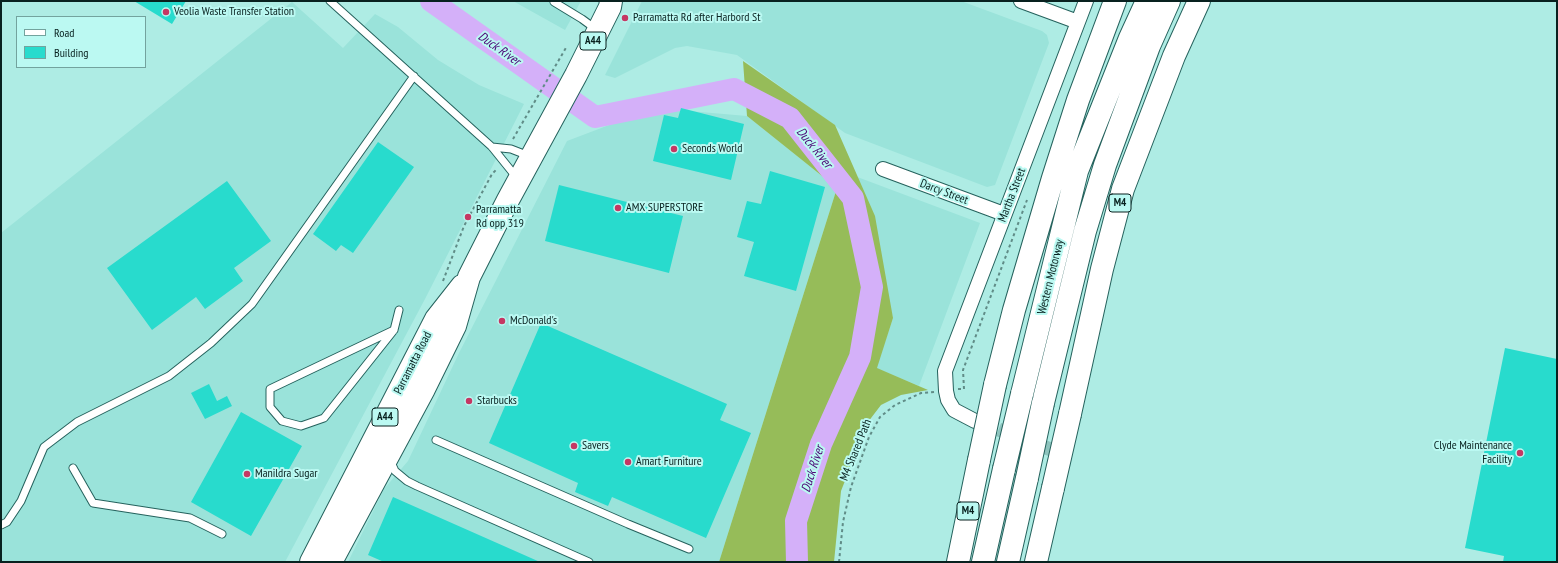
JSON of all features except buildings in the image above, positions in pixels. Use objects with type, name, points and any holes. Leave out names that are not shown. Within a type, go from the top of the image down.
[{"type":"highway","name":"Western Motorway","points":[[958,562],[995,385],[1014,310],[1078,100],[1115,1]]},
{"type":"highway","points":[[1077,171],[1106,71],[1135,1]]},
{"type":"highway","name":"Western Motorway","points":[[983,562],[1022,394],[1077,171],[1130,38],[1147,1]]},
{"type":"highway","name":"Western Motorway","points":[[1008,562],[1043,403],[1085,231],[1127,104],[1149,46],[1169,1]]},
{"type":"highway","name":"M4","points":[[1036,562],[1102,269],[1123,189],[1174,56],[1199,1]]},
{"type":"highway","name":"Parramatta Road","points":[[311,562],[436,319],[469,277],[613,3]]},
{"type":"highway","name":"Parramatta Road","points":[[331,562],[455,326],[469,277]]},
{"type":"street","points":[[1021,1],[1078,22]]},
{"type":"street","name":"Martha Street","points":[[975,421],[954,410],[948,400],[945,371],[1086,1]]},
{"type":"street","name":"Darcy Street","points":[[883,169],[1004,214]]},
{"type":"lane","points":[[330,1],[492,147],[519,180]]},
{"type":"lane","points":[[554,2],[582,19],[598,31]]},
{"type":"lane","points":[[1,524],[7,522],[20,501],[44,447],[77,422],[169,376],[210,343],[252,304],[414,76]]},
{"type":"lane","points":[[492,147],[511,149],[532,157]]},
{"type":"lane","points":[[394,330],[270,389],[270,407],[282,421],[301,426],[324,418],[394,330],[399,310]]},
{"type":"lane","points":[[436,440],[628,524],[690,549]]},
{"type":"lane","points":[[388,456],[395,471],[407,481],[588,562]]},
{"type":"lane","points":[[72,468],[93,503],[190,518],[222,534]]},
{"type":"path","points":[[523,121],[568,46]]},
{"type":"path","name":"M4 Shared Path","points":[[839,562],[843,522],[851,487],[870,437],[880,417],[895,405],[921,393],[946,391]]},
{"type":"shaded area","points":[[513,1],[581,1],[565,30]]},
{"type":"shaded area","points":[[642,1],[961,1],[1042,31],[1047,35],[1049,43],[995,185],[987,187],[845,133],[737,55],[687,46],[675,48],[615,78],[605,75]]},
{"type":"shaded area","points":[[292,2],[343,48],[375,14],[398,27],[438,60],[479,85],[524,104],[425,299],[285,562],[1,562],[1,233]]},
{"type":"shaded area","points":[[654,108],[747,116],[837,188],[719,562],[348,562],[384,489],[408,461],[459,353],[567,141]]},
{"type":"shaded area","points":[[852,175],[980,223],[919,386],[876,368],[893,318]]},
{"type":"green space","points":[[743,61],[835,125],[875,216],[893,318],[877,368],[928,390],[901,395],[881,405],[868,422],[841,491],[834,562],[719,562],[837,188],[747,116]]},
{"type":"waterway","name":"Duck River","points":[[431,1],[595,117],[734,89],[790,118],[853,198],[872,287],[860,357],[821,444],[796,521],[797,562]]},
{"type":"tunnel","points":[[979,422],[1068,456]]},
{"type":"place","name":"Veolia Waste Transfer Station","points":[[166,12]]},
{"type":"place","name":"Parramatta Rd after Harbord St","points":[[625,18]]},
{"type":"place","name":"Seconds World","points":[[674,149]]},
{"type":"place","name":"AMX SUPERSTORE","points":[[618,208]]},
{"type":"place","name":"Parramatta Rd opp 319","points":[[468,217]]},
{"type":"place","name":"McDonald's","points":[[502,321]]},
{"type":"place","name":"Starbucks","points":[[469,401]]},
{"type":"place","name":"Savers","points":[[574,446]]},
{"type":"place","name":"Clyde Maintenance Facility","points":[[1520,453]]},
{"type":"place","name":"Amart Furniture","points":[[628,462]]},
{"type":"place","name":"Manildra Sugar","points":[[247,474]]}]
